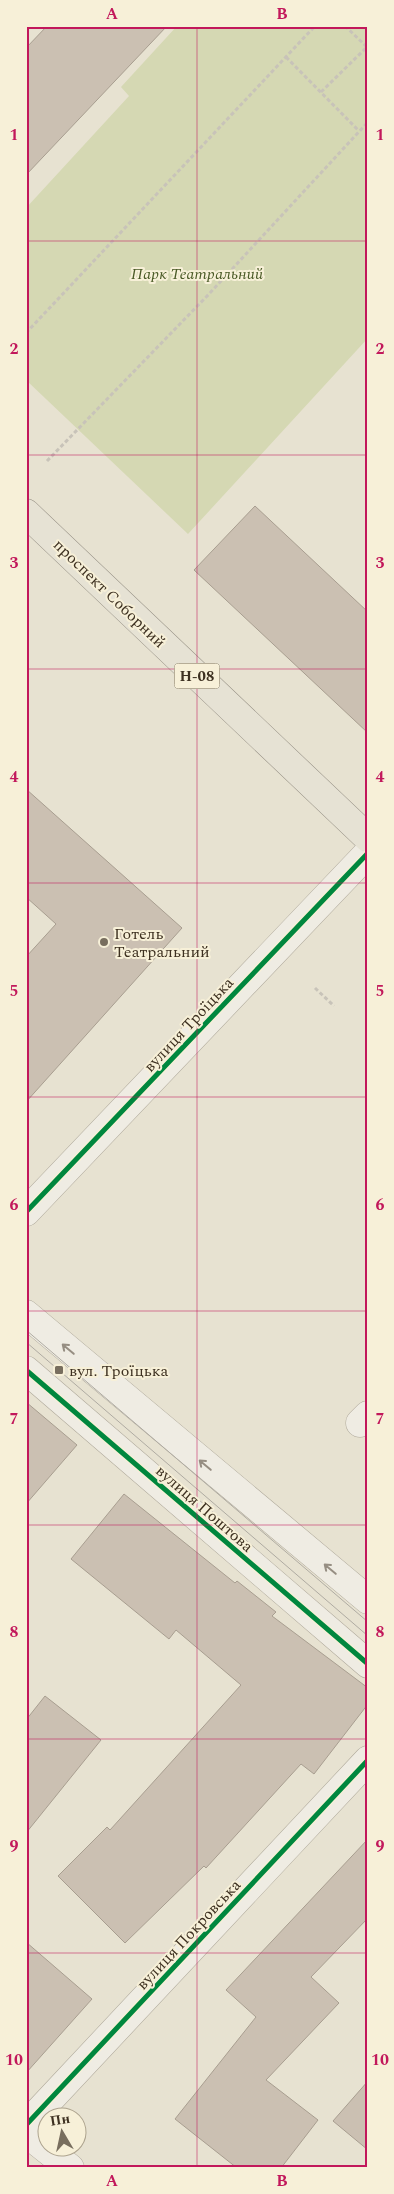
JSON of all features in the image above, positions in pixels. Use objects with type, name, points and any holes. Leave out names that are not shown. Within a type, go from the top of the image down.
[{"type":"main road","name":"проспект Соборний","points":[[26,513],[368,838]]},
{"type":"main road","name":"проспект Соборний","points":[[26,538],[368,838]]},
{"type":"street","name":"вулиця Троїцька","points":[[26,1212],[368,853]]},
{"type":"street","name":"вулиця Поштова","points":[[26,1314],[368,1600]]},
{"type":"street","name":"вулиця Поштова","points":[[26,1370],[368,1664]]},
{"type":"street","name":"вулиця Покровська","points":[[26,2126],[368,1760]]},
{"type":"street","points":[[26,2132],[70,2168]]},
{"type":"path","points":[[26,333],[315,26]]},
{"type":"path","points":[[321,92],[367,47],[344,26]]},
{"type":"path","points":[[286,57],[359,130]]},
{"type":"path","points":[[48,461],[203,300],[368,122]]},
{"type":"path","points":[[315,988],[334,1006]]},
{"type":"green space","name":"Парк Театральний","points":[[177,26],[368,26],[368,338],[188,534],[26,380],[26,208],[129,96],[121,87]]},
{"type":"building","points":[[47,26],[167,26],[26,175],[26,48]]},
{"type":"building","points":[[255,506],[368,612],[368,733],[194,570]]},
{"type":"building","name":"Готель Театральний","points":[[26,789],[182,928],[26,1102],[26,957],[56,924],[26,897]]},
{"type":"building","points":[[26,1402],[77,1445],[26,1504]]},
{"type":"building","points":[[124,1494],[235,1583],[237,1581],[276,1612],[272,1616],[368,1688],[368,1704],[314,1774],[301,1764],[206,1868],[204,1866],[125,1943],[58,1876],[107,1827],[110,1830],[241,1685],[176,1630],[169,1639],[71,1559]]},
{"type":"building","points":[[45,1696],[101,1740],[26,1833],[26,1720]]},
{"type":"building","points":[[368,1839],[368,1918],[311,1977],[339,2003],[266,2080],[318,2120],[281,2168],[237,2168],[175,2119],[256,2017],[226,1990]]},
{"type":"building","points":[[26,1942],[92,1999],[26,2073]]},
{"type":"building","points":[[368,2081],[368,2150],[333,2121]]},
{"type":"tram line","points":[[26,1330],[368,1622]]},
{"type":"tram line","points":[[26,1342],[368,1636]]},
{"type":"cycle path","points":[[26,1212],[368,853]]},
{"type":"cycle path","points":[[26,1370],[368,1664]]},
{"type":"cycle path","points":[[26,2125],[368,1760]]},
{"type":"place","name":"Готель Театральний","points":[[104,942]]},
{"type":"place","name":"вул. Троїцька","points":[[59,1370]]}]
